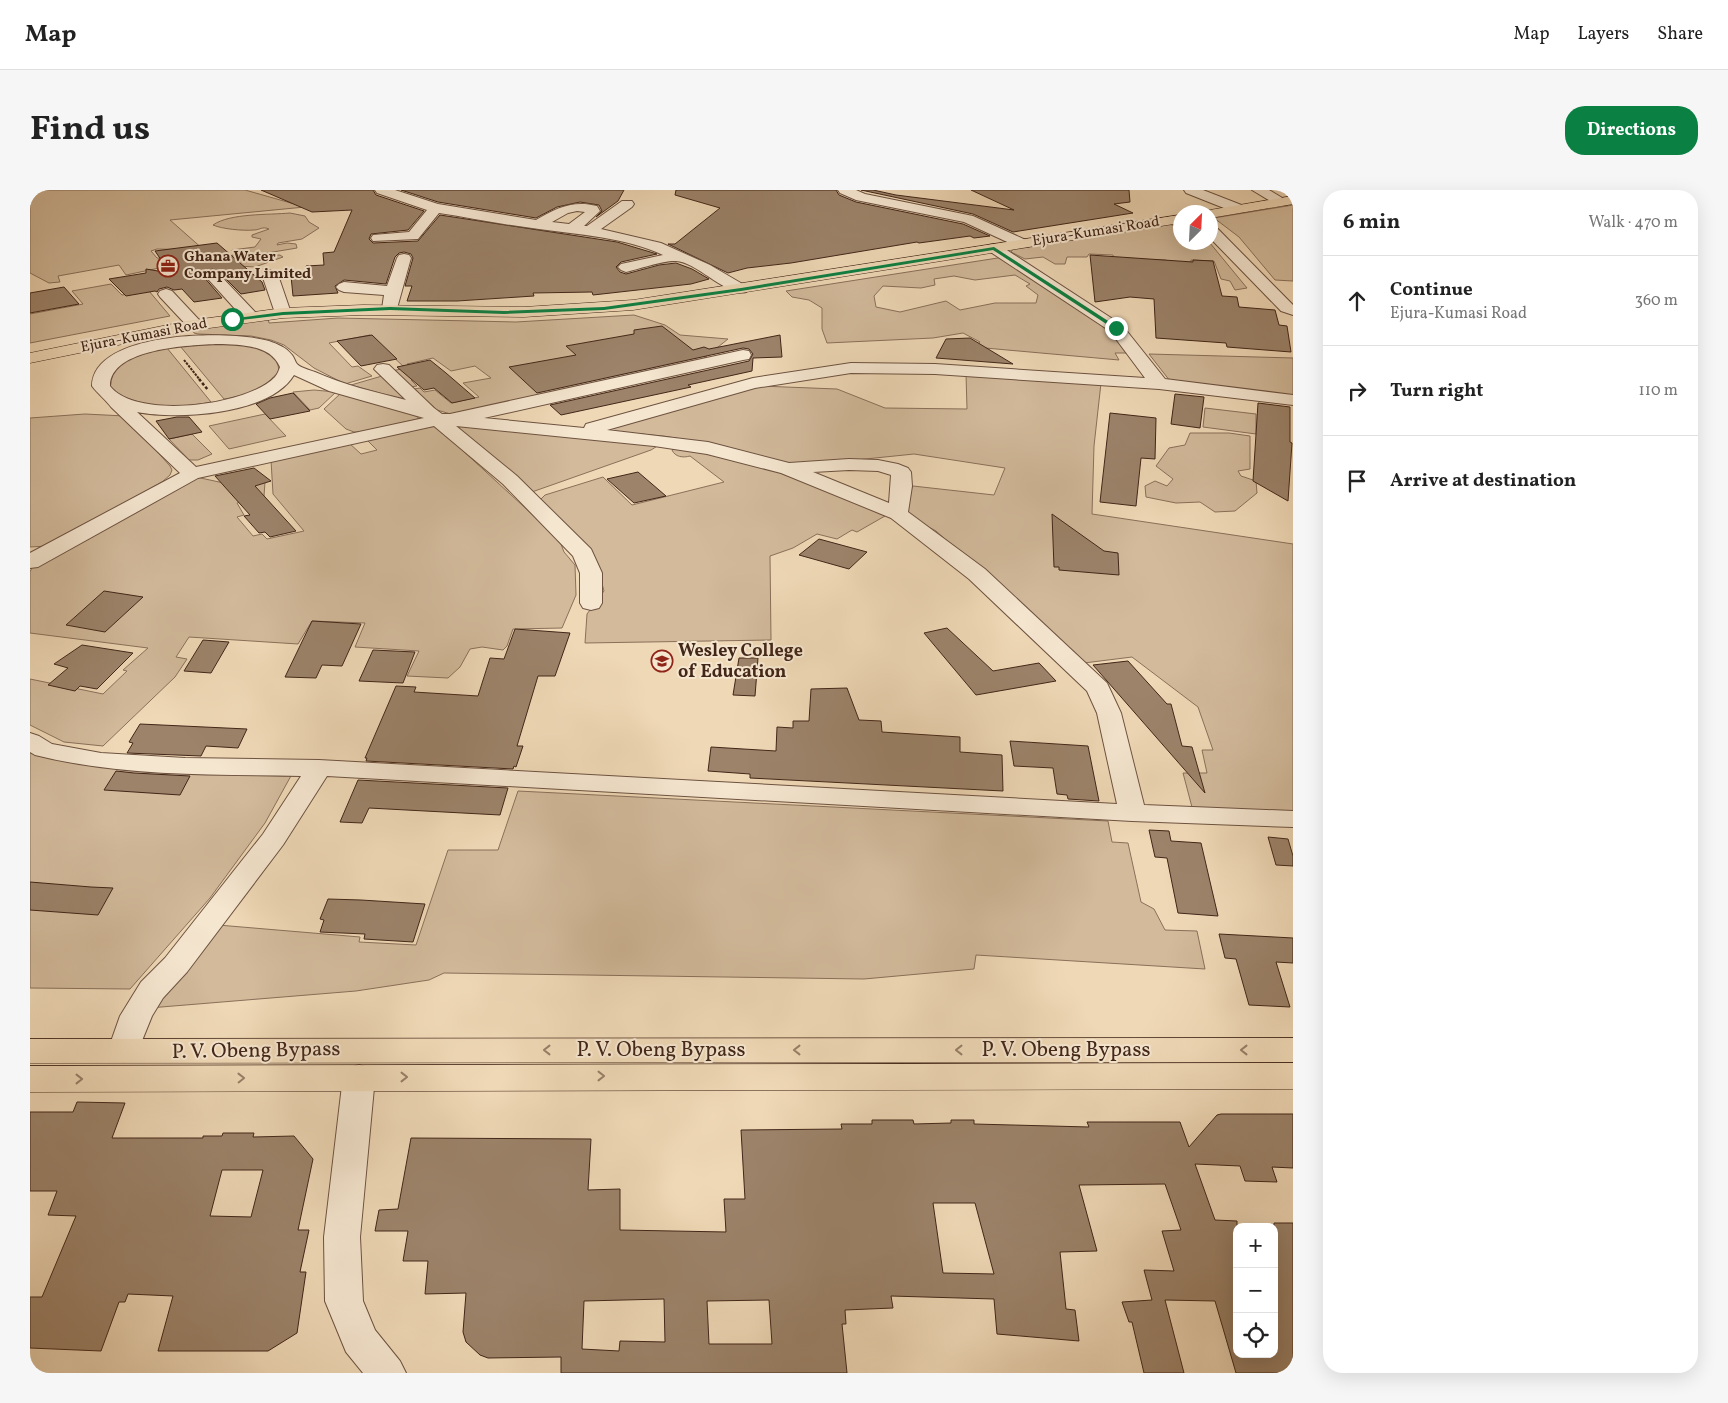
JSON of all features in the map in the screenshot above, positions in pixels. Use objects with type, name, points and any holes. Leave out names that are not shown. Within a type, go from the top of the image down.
[{"type":"main road","points":[[1218,213],[1288,201]]},
{"type":"main road","name":"Ejura-Kumasi Road","points":[[30,358],[172,336],[251,317],[283,313],[390,309],[504,313],[604,308],[741,289],[1173,220]]},
{"type":"main road","name":"P. V. Obeng Bypass","points":[[30,1050],[124,1050],[361,1063],[1293,1076]]},
{"type":"main road","name":"P. V. Obeng Bypass","points":[[30,1079],[361,1063],[1293,1050]]},
{"type":"street","points":[[382,190],[436,208],[538,225],[590,231],[656,246],[705,268],[741,289]]},
{"type":"street","points":[[1191,190],[1239,209]]},
{"type":"street","points":[[1260,190],[1288,201]]},
{"type":"street","points":[[840,191],[968,219],[1023,244]]},
{"type":"street","points":[[590,231],[627,204]]},
{"type":"street","points":[[538,225],[565,208],[577,206],[592,209],[592,213],[572,229]]},
{"type":"street","points":[[378,238],[413,236],[436,208]]},
{"type":"street","points":[[493,217],[486,227],[499,234]]},
{"type":"street","points":[[1218,237],[1287,308],[1293,310]]},
{"type":"street","points":[[994,248],[1116,328],[1159,384]]},
{"type":"street","points":[[626,267],[678,256]]},
{"type":"street","points":[[390,309],[393,290],[404,258]]},
{"type":"street","points":[[270,275],[283,313]]},
{"type":"street","points":[[213,276],[251,317]]},
{"type":"street","points":[[1264,284],[1283,286]]},
{"type":"street","points":[[344,287],[393,290]]},
{"type":"street","points":[[166,294],[172,336]]},
{"type":"street","points":[[192,474],[109,396],[101,386],[102,375],[112,364],[172,336],[246,341],[269,347],[284,356],[289,367],[335,386],[439,418],[654,440],[708,448],[788,469],[898,514],[977,574],[1098,688],[1108,713],[1132,813]]},
{"type":"street","points":[[30,562],[40,553],[192,474],[439,418],[743,355]]},
{"type":"street","points":[[109,396],[139,407],[171,410],[221,406],[266,391],[283,379],[289,367]]},
{"type":"street","points":[[578,433],[753,383],[851,368],[898,367],[956,370],[1159,384],[1293,400]]},
{"type":"street","points":[[383,369],[510,480],[583,554],[591,573],[591,603]]},
{"type":"street","points":[[884,385],[901,384],[956,370]]},
{"type":"street","points":[[753,383],[841,386]]},
{"type":"street","points":[[266,391],[335,386]]},
{"type":"street","points":[[136,420],[171,410]]},
{"type":"street","points":[[788,469],[859,466],[894,468],[901,472],[902,479],[898,514]]},
{"type":"street","points":[[30,741],[44,750],[101,761],[185,766],[319,768],[1132,813],[1293,819]]},
{"type":"street","points":[[124,1050],[136,1016],[152,990],[176,965],[273,839],[319,768]]},
{"type":"street","points":[[361,1063],[342,1237],[344,1301],[360,1340],[386,1373]]},
{"type":"path","points":[[172,336],[221,406]]},
{"type":"shaded area","points":[[30,190],[245,190],[305,207],[170,220],[204,250],[157,249],[151,251],[157,258],[169,259],[172,262],[164,267],[126,275],[119,265],[58,276],[60,282],[49,283],[30,273]]},
{"type":"shaded area","points":[[1293,205],[1293,281],[1275,280],[1239,237],[1218,221],[1218,217]]},
{"type":"shaded area","points":[[290,213],[305,216],[309,222],[319,228],[302,239],[278,243],[277,245],[296,244],[297,248],[261,254],[263,256],[280,255],[283,257],[255,267],[239,266],[229,256],[238,254],[232,250],[255,247],[261,239],[252,237],[252,235],[269,229],[239,230],[213,225],[239,216]]},
{"type":"shaded area","points":[[1168,224],[1173,225],[1173,250],[1216,250],[1247,288],[1235,290],[1230,281],[1221,279],[1214,261],[1191,260],[1191,263],[1167,262],[1166,260],[1114,259],[1113,255],[1089,254],[1087,257],[1067,257],[1065,264],[1055,264],[1043,257],[1025,259],[1011,252],[1013,249]]},
{"type":"shaded area","points":[[1004,257],[1106,323],[1132,353],[1115,353],[1119,360],[974,347],[980,342],[963,333],[933,338],[827,343],[822,329],[822,308],[809,300],[792,297],[786,291]],"holes":[[[1015,275],[1030,284],[1026,286],[1038,295],[1036,303],[995,303],[960,310],[946,301],[900,312],[876,307],[874,296],[883,286],[921,288],[935,285],[934,279],[954,276],[975,280]]]},
{"type":"shaded area","points":[[111,284],[122,295],[149,291],[170,316],[30,343],[30,314],[83,304],[72,291]]},
{"type":"shaded area","points":[[634,315],[665,325],[680,335],[728,339],[703,359],[454,415],[437,410],[414,389],[420,388],[424,392],[435,390],[451,403],[479,397],[463,383],[491,378],[475,366],[451,371],[433,358],[407,364],[421,378],[411,380],[417,386],[410,387],[392,371],[405,368],[370,335],[329,343],[352,367],[358,366],[372,376],[345,384],[314,368],[284,345],[271,340],[251,336],[198,334],[194,333],[192,329],[268,318],[269,323],[338,318],[516,322]]},
{"type":"shaded area","points":[[204,342],[242,344],[260,349],[277,359],[279,371],[267,383],[255,391],[224,399],[180,346]]},
{"type":"shaded area","points":[[167,348],[211,402],[185,406],[160,406],[135,401],[111,390],[108,377],[127,359]]},
{"type":"shaded area","points":[[1149,354],[1293,358],[1293,398],[1170,381]]},
{"type":"shaded area","points":[[966,374],[1101,383],[1094,446],[1092,514],[1293,544],[1293,815],[1193,811],[1183,773],[1207,773],[1202,750],[1213,750],[1198,707],[1132,657],[1084,663],[936,531],[906,515],[902,509],[913,486],[994,495],[1005,468],[914,454],[807,465],[787,465],[694,441],[606,431],[601,428],[760,386],[837,389],[885,408],[967,409]]},
{"type":"shaded area","points":[[382,376],[408,401],[351,385]]},
{"type":"shaded area","points":[[314,390],[336,392],[319,408],[310,410],[293,392]]},
{"type":"shaded area","points":[[341,393],[401,408],[418,417],[418,419],[354,432],[346,429],[324,409]]},
{"type":"shaded area","points":[[1205,408],[1256,414],[1256,434],[1203,427]]},
{"type":"shaded area","points":[[85,414],[125,416],[170,466],[172,470],[170,475],[162,482],[48,546],[30,547],[30,418]]},
{"type":"shaded area","points":[[265,414],[286,436],[229,449],[209,426]]},
{"type":"shaded area","points":[[436,426],[559,539],[564,552],[575,565],[576,595],[562,628],[513,629],[507,646],[503,650],[482,647],[470,649],[460,667],[448,678],[407,676],[419,651],[355,647],[365,623],[312,621],[298,644],[189,637],[176,657],[187,659],[175,677],[103,746],[64,742],[30,725],[30,679],[103,694],[127,671],[123,670],[148,648],[30,633],[30,572],[33,565],[196,477],[233,485],[265,482],[264,496],[237,503],[244,515],[237,517],[253,536],[262,534],[267,539],[304,531],[273,494],[271,460],[349,443],[361,454],[377,450],[366,439]]},
{"type":"shaded area","points":[[456,426],[659,445],[651,450],[529,493]]},
{"type":"shaded area","points":[[1190,433],[1229,433],[1250,436],[1250,469],[1238,471],[1241,476],[1256,481],[1257,493],[1235,511],[1215,512],[1200,502],[1176,503],[1146,497],[1145,486],[1155,481],[1167,486],[1173,479],[1156,466],[1169,448],[1185,445]]},
{"type":"shaded area","points":[[192,434],[212,454],[198,460],[189,460],[169,439]]},
{"type":"shaded area","points":[[677,447],[766,468],[816,486],[885,516],[857,532],[852,530],[837,539],[817,534],[793,548],[770,556],[771,640],[585,643],[587,614],[604,591],[599,573],[539,501],[545,495],[603,477],[632,505],[724,482],[690,456],[677,456],[672,450]]},
{"type":"shaded area","points":[[30,747],[63,761],[292,774],[265,823],[210,898],[130,989],[30,988]]},
{"type":"shaded area","points":[[518,791],[1108,821],[1112,842],[1128,843],[1141,902],[1154,909],[1165,930],[1197,931],[1205,969],[976,955],[974,969],[864,979],[444,973],[429,980],[356,991],[149,1008],[218,925],[360,937],[359,942],[416,945],[448,850],[498,850]]},
{"type":"building","points":[[261,190],[373,190],[376,195],[424,211],[408,230],[371,234],[369,239],[373,243],[418,241],[440,215],[617,242],[657,254],[621,262],[616,267],[620,272],[626,274],[659,265],[676,263],[692,269],[709,279],[691,284],[593,295],[592,292],[533,293],[534,296],[457,301],[407,301],[412,286],[405,286],[413,258],[411,254],[404,252],[399,253],[395,257],[386,284],[344,280],[335,286],[338,293],[293,296],[291,276],[306,275],[306,266],[324,265],[323,253],[334,252],[352,210],[312,212]]},
{"type":"building","points":[[401,190],[624,190],[618,201],[596,217],[602,211],[599,205],[580,202],[557,207],[536,218],[438,202]]},
{"type":"building","points":[[676,190],[836,190],[839,195],[856,202],[963,224],[990,236],[974,238],[970,236],[917,242],[791,263],[747,268],[728,273],[668,244],[675,244],[720,208],[675,195]]},
{"type":"building","points":[[861,190],[873,190],[896,195],[1014,210],[971,190],[1129,190],[1130,202],[1114,204],[1133,213],[1013,232],[973,214]]},
{"type":"building","points":[[217,243],[262,282],[265,290],[241,294],[219,272],[212,269],[203,276],[222,298],[194,302],[182,289],[174,290],[167,287],[159,289],[157,292],[126,296],[109,279],[146,273],[146,269],[170,273],[155,251]]},
{"type":"building","points":[[1090,255],[1193,262],[1193,260],[1213,261],[1222,296],[1237,297],[1239,307],[1275,310],[1279,325],[1287,326],[1291,352],[1227,347],[1226,343],[1156,338],[1154,299],[1130,297],[1095,302]]},
{"type":"building","points":[[64,287],[79,304],[30,313],[30,293]]},
{"type":"building","points":[[662,326],[693,350],[704,347],[709,349],[780,335],[782,357],[753,358],[752,371],[688,385],[691,387],[561,415],[550,405],[749,361],[753,354],[749,349],[743,348],[537,393],[509,367],[576,355],[566,346],[634,334],[634,330]]},
{"type":"building","points":[[372,335],[397,359],[361,366],[337,341]]},
{"type":"building","points":[[970,338],[1013,364],[936,358],[946,339]]},
{"type":"building","points":[[430,360],[475,398],[452,403],[434,388],[424,390],[397,367]]},
{"type":"building","points":[[293,393],[310,411],[270,419],[256,404],[270,398]]},
{"type":"building","points":[[1175,394],[1204,397],[1200,428],[1171,424]]},
{"type":"building","points":[[1258,403],[1290,407],[1290,442],[1292,443],[1288,501],[1253,481]]},
{"type":"building","points":[[1110,413],[1156,418],[1155,459],[1141,458],[1136,506],[1100,502]]},
{"type":"building","points":[[189,417],[202,432],[169,439],[156,421]]},
{"type":"building","points":[[254,468],[271,481],[255,486],[296,531],[270,537],[265,532],[259,533],[244,516],[250,515],[215,476]]},
{"type":"building","points":[[638,472],[666,496],[634,503],[607,479]]},
{"type":"building","points":[[1052,514],[1104,551],[1118,553],[1119,575],[1059,570],[1059,567],[1054,567]]},
{"type":"building","points":[[819,539],[867,552],[849,569],[799,555]]},
{"type":"building","points":[[104,591],[143,597],[105,632],[66,625]]},
{"type":"building","points":[[312,621],[361,624],[342,666],[322,665],[316,678],[285,677]]},
{"type":"building","points":[[947,628],[993,671],[1039,663],[1056,681],[976,695],[924,633]]},
{"type":"building","points":[[515,629],[570,633],[555,676],[538,676],[517,746],[523,746],[516,767],[514,766],[513,769],[366,761],[367,758],[365,758],[396,686],[416,687],[414,692],[478,696],[490,658],[504,659]]},
{"type":"building","points":[[203,640],[229,642],[211,673],[184,671]]},
{"type":"building","points":[[82,645],[133,653],[97,689],[80,686],[75,691],[48,685],[68,668],[54,664]]},
{"type":"building","points":[[373,650],[415,652],[403,683],[359,681]]},
{"type":"building","points":[[739,658],[758,658],[755,696],[733,695]]},
{"type":"building","points":[[1128,661],[1167,704],[1171,704],[1182,746],[1192,747],[1205,793],[1093,665]]},
{"type":"building","points":[[847,688],[859,720],[881,721],[882,732],[960,737],[960,752],[1002,755],[1003,791],[750,778],[750,774],[708,771],[711,747],[776,751],[777,727],[793,728],[793,721],[809,721],[811,689]]},
{"type":"building","points":[[140,724],[247,729],[238,748],[206,746],[201,756],[127,753],[133,743],[129,742]]},
{"type":"building","points":[[1010,741],[1088,746],[1099,801],[1068,799],[1067,795],[1057,794],[1053,768],[1014,766]]},
{"type":"building","points":[[116,771],[190,776],[180,795],[104,790]]},
{"type":"building","points":[[358,780],[508,788],[500,815],[369,808],[362,823],[340,822]]},
{"type":"building","points":[[1149,830],[1169,831],[1171,841],[1201,843],[1218,916],[1178,913],[1167,858],[1155,857]]},
{"type":"building","points":[[1268,837],[1288,839],[1293,856],[1293,866],[1276,865]]},
{"type":"building","points":[[30,882],[113,888],[98,915],[30,910]]},
{"type":"building","points":[[328,899],[425,904],[413,942],[364,939],[365,934],[320,932],[324,920],[320,919]]},
{"type":"building","points":[[1219,934],[1293,938],[1293,963],[1276,962],[1290,1007],[1249,1005],[1236,959],[1225,958]]},
{"type":"building","points":[[77,1102],[125,1103],[112,1138],[203,1138],[203,1136],[222,1136],[223,1133],[254,1133],[253,1137],[294,1136],[313,1159],[298,1230],[309,1230],[300,1272],[306,1272],[297,1333],[268,1351],[158,1351],[173,1296],[128,1294],[125,1302],[119,1302],[101,1351],[30,1348],[30,1297],[42,1297],[76,1216],[48,1215],[57,1191],[30,1191],[30,1112],[73,1112]],"holes":[[[222,1170],[263,1170],[251,1217],[210,1216]]]},
{"type":"building","points":[[1293,1114],[1293,1168],[1272,1167],[1277,1182],[1245,1181],[1240,1166],[1195,1164],[1215,1220],[1237,1221],[1237,1223],[1233,1223],[1233,1358],[1278,1358],[1278,1223],[1293,1223],[1293,1373],[1236,1373],[1215,1301],[1165,1300],[1184,1373],[1144,1373],[1132,1322],[1129,1322],[1122,1302],[1152,1300],[1144,1270],[1174,1271],[1162,1231],[1181,1230],[1165,1184],[1079,1185],[1097,1251],[1060,1252],[1066,1309],[1075,1310],[1079,1341],[997,1334],[994,1299],[891,1296],[893,1308],[845,1310],[846,1324],[842,1324],[847,1373],[561,1373],[561,1357],[488,1358],[480,1355],[466,1342],[463,1332],[466,1293],[425,1294],[428,1261],[403,1261],[408,1231],[375,1231],[379,1210],[398,1209],[411,1138],[591,1139],[588,1190],[620,1189],[620,1230],[726,1232],[724,1199],[745,1199],[741,1130],[842,1129],[841,1124],[872,1124],[872,1120],[913,1120],[914,1124],[951,1123],[951,1120],[974,1120],[974,1124],[1089,1127],[1087,1122],[1180,1122],[1189,1147],[1217,1115]],"holes":[[[933,1203],[975,1203],[994,1274],[943,1273]],[[664,1299],[665,1342],[620,1341],[619,1351],[582,1349],[584,1301]],[[769,1300],[772,1344],[709,1344],[707,1301]]]},
{"type":"place","name":"Ghana Water Company Limited","points":[[168,266]]},
{"type":"place","name":"Wesley College of Education","points":[[662,661]]},
{"type":"route","points":[[232,319],[283,313],[390,309],[504,313],[604,308],[691,297],[994,248],[1116,328]]}]
